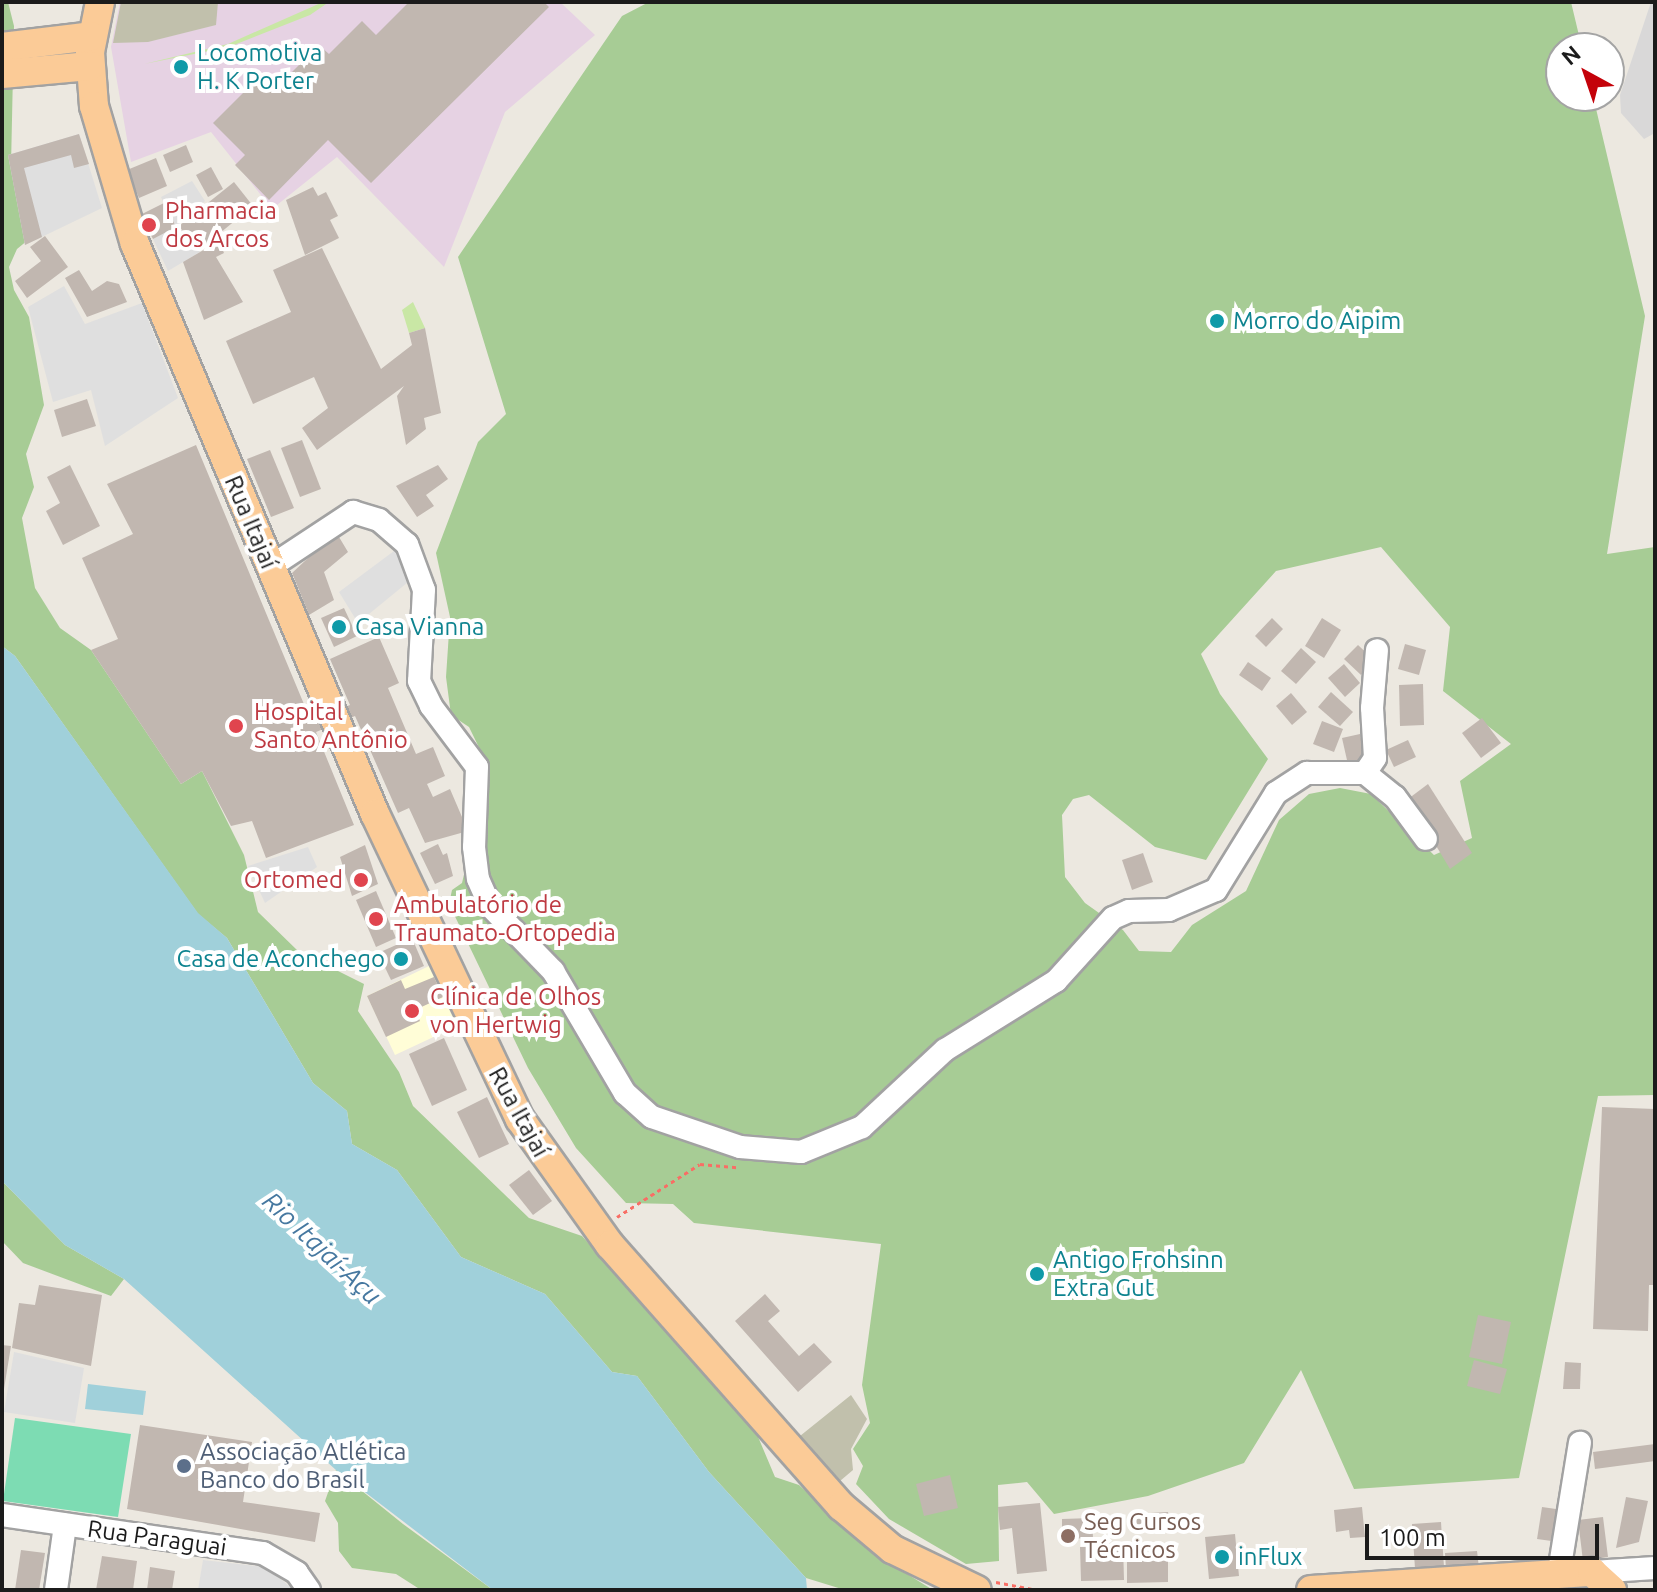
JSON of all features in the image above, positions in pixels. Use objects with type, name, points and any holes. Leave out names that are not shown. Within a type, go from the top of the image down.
[{"type":"main road","name":"Rua Itajaí","points":[[100,2],[91,36],[90,66],[99,130],[135,244],[375,814],[500,1082],[548,1165],[619,1256],[841,1506],[892,1549],[977,1590]]},
{"type":"main road","points":[[2,74],[91,36]]},
{"type":"main road","points":[[2,47],[90,66]]},
{"type":"main road","points":[[1311,1590],[1494,1584],[1559,1572],[1602,1581]]},
{"type":"street","points":[[270,567],[353,512],[363,512],[397,532],[421,573],[425,610],[419,681],[431,706],[477,767],[474,847],[478,879],[490,906],[553,971],[625,1093],[652,1117],[740,1147],[801,1152],[862,1127],[945,1050],[1056,981],[1113,918],[1129,911],[1169,910],[1216,890],[1276,793],[1307,773],[1365,773],[1395,797],[1426,839]]},
{"type":"street","points":[[1365,773],[1375,758],[1372,708],[1377,650]]},
{"type":"street","points":[[1559,1572],[1580,1443]]},
{"type":"street","name":"Rua Paraguai","points":[[2,1515],[263,1553],[307,1585]]},
{"type":"street","points":[[56,1590],[65,1525]]},
{"type":"street","points":[[1602,1581],[1652,1568]]},
{"type":"street","points":[[1636,1590],[1652,1568]]},
{"type":"path","points":[[627,1228],[617,1215],[700,1164]]},
{"type":"shaded area","points":[[120,2],[560,2],[595,35],[505,112],[444,267],[337,157],[272,209],[211,132],[131,162],[111,47]]},
{"type":"shaded area","points":[[121,2],[218,2],[216,25],[148,42],[113,43]]},
{"type":"shaded area","points":[[1651,2],[1655,2],[1655,133],[1644,139],[1621,113],[1625,112],[1625,80]]},
{"type":"shaded area","points":[[79,134],[102,208],[25,245],[8,155]]},
{"type":"shaded area","points":[[192,181],[205,201],[178,226],[200,252],[168,271],[153,239],[176,227],[161,197]]},
{"type":"shaded area","points":[[64,286],[85,324],[142,303],[178,398],[105,446],[91,390],[53,402],[28,307]]},
{"type":"shaded area","points":[[398,548],[413,578],[358,623],[339,592]]},
{"type":"shaded area","points":[[308,847],[317,867],[265,903],[248,866]]},
{"type":"shaded area","name":"Clínica de Olhos von Hertwig","points":[[429,966],[457,1026],[395,1055],[367,996]]},
{"type":"shaded area","points":[[14,1352],[84,1368],[75,1423],[4,1412]]},
{"type":"shaded area","points":[[851,1395],[867,1419],[851,1449],[853,1470],[840,1481],[800,1436]]},
{"type":"shaded area","points":[[203,1560],[266,1567],[294,1590],[198,1590]]},
{"type":"green space","points":[[2,2],[8,2],[14,26],[11,166],[28,240],[17,249],[9,267],[14,290],[29,317],[44,405],[26,454],[34,487],[22,518],[35,588],[60,628],[91,650],[181,784],[202,771],[244,855],[258,912],[298,951],[364,984],[358,1011],[399,1072],[413,1106],[529,1218],[582,1236],[756,1432],[775,1477],[799,1485],[873,1553],[933,1590],[845,1590],[806,1578],[709,1472],[637,1376],[612,1372],[545,1294],[461,1257],[397,1170],[352,1144],[347,1111],[313,1083],[227,938],[198,914],[15,656],[2,646]]},
{"type":"green space","points":[[329,2],[310,15],[229,47],[144,64],[228,44]]},
{"type":"green space","points":[[649,2],[1571,2],[1578,32],[1545,32],[1545,112],[1597,112],[1645,316],[1607,554],[1655,547],[1655,1095],[1598,1096],[1519,1478],[1354,1489],[1301,1370],[1244,1463],[1148,1496],[1054,1514],[1027,1482],[998,1485],[999,1561],[966,1564],[889,1519],[856,1484],[863,1466],[853,1449],[870,1423],[862,1385],[881,1244],[694,1223],[673,1204],[626,1203],[576,1148],[528,1068],[449,904],[452,890],[462,883],[489,768],[469,727],[451,715],[446,677],[450,617],[436,553],[478,442],[506,414],[458,257],[622,16]],"holes":[[[1381,547],[1450,627],[1443,691],[1511,744],[1460,781],[1472,838],[1434,855],[1371,794],[1340,788],[1309,794],[1279,820],[1246,891],[1192,925],[1171,952],[1139,951],[1123,930],[1085,903],[1065,877],[1062,815],[1073,799],[1089,795],[1155,847],[1206,860],[1268,759],[1220,694],[1201,654],[1276,571]]]},
{"type":"green space","points":[[413,302],[425,328],[409,333],[402,310]]},
{"type":"green space","points":[[2,1181],[65,1245],[124,1279],[111,1296],[23,1263],[2,1241]]},
{"type":"green space","points":[[15,1418],[131,1434],[118,1517],[3,1501]]},
{"type":"green space","points":[[336,1470],[493,1590],[421,1590],[396,1574],[352,1568],[339,1551],[338,1523],[325,1501]]},
{"type":"water","name":"Rio Itajaí-Açu","points":[[2,646],[15,656],[198,913],[227,938],[313,1083],[347,1111],[352,1144],[397,1170],[461,1257],[545,1294],[612,1372],[637,1376],[709,1472],[806,1578],[807,1590],[493,1590],[336,1470],[124,1279],[65,1245],[2,1181]]},
{"type":"water","points":[[88,1384],[146,1391],[143,1415],[85,1409]]},
{"type":"building","points":[[409,2],[544,2],[549,7],[371,183],[328,140],[269,200],[235,165],[245,155],[213,123],[262,74],[276,88],[319,45],[329,54],[362,21],[376,35]]},
{"type":"building","points":[[79,134],[89,164],[74,168],[71,155],[24,168],[42,237],[25,245],[8,155]]},
{"type":"building","points":[[186,145],[193,162],[170,172],[163,155]]},
{"type":"building","points":[[156,158],[167,186],[139,198],[127,170]]},
{"type":"building","points":[[211,167],[223,189],[208,197],[196,175]]},
{"type":"building","points":[[234,182],[253,206],[198,251],[179,226]]},
{"type":"building","points":[[313,187],[318,196],[326,192],[338,216],[330,220],[339,238],[305,255],[286,200]]},
{"type":"building","points":[[164,203],[176,227],[153,239],[140,215]]},
{"type":"building","points":[[45,236],[68,267],[27,298],[15,281],[41,261],[30,247]]},
{"type":"building","points":[[219,241],[224,253],[216,257],[243,302],[204,320],[183,262]]},
{"type":"building","points":[[322,248],[381,369],[412,345],[409,333],[425,328],[441,413],[424,418],[426,429],[406,445],[397,396],[404,386],[317,450],[302,428],[328,408],[314,377],[253,404],[226,341],[291,312],[273,270]]},
{"type":"building","points":[[79,270],[92,291],[107,281],[119,284],[127,302],[87,317],[65,278]]},
{"type":"building","points":[[87,399],[96,426],[62,437],[54,410]]},
{"type":"building","points":[[302,440],[321,489],[300,497],[281,448]]},
{"type":"building","name":"Hospital Santo Antônio","points":[[196,445],[311,721],[350,705],[330,659],[379,637],[399,683],[388,688],[416,754],[433,747],[445,776],[427,784],[433,797],[450,789],[468,831],[425,843],[409,808],[398,813],[355,716],[316,732],[354,825],[266,858],[252,821],[231,826],[202,771],[181,784],[91,650],[118,639],[82,558],[133,534],[107,484]]},
{"type":"building","points":[[270,450],[294,508],[271,517],[247,459]]},
{"type":"building","points":[[70,465],[100,526],[63,545],[46,511],[60,503],[47,477]]},
{"type":"building","points":[[438,465],[448,479],[426,495],[434,506],[417,517],[396,486]]},
{"type":"building","points":[[336,532],[348,552],[324,572],[334,600],[309,615],[292,573]]},
{"type":"building","name":"Casa Vianna","points":[[344,608],[357,636],[334,647],[321,618]]},
{"type":"building","points":[[1272,618],[1283,629],[1266,647],[1255,636]]},
{"type":"building","points":[[1322,618],[1341,630],[1324,658],[1305,646]]},
{"type":"building","points":[[1405,644],[1426,650],[1419,675],[1398,669]]},
{"type":"building","points":[[1358,645],[1375,661],[1361,675],[1344,659]]},
{"type":"building","points":[[1301,648],[1316,662],[1296,684],[1281,671]]},
{"type":"building","points":[[1248,662],[1271,678],[1262,691],[1239,675]]},
{"type":"building","points":[[1344,664],[1360,683],[1345,697],[1328,678]]},
{"type":"building","points":[[1423,684],[1424,725],[1400,726],[1399,685]]},
{"type":"building","points":[[1331,692],[1353,712],[1340,726],[1318,707]]},
{"type":"building","points":[[1291,693],[1307,712],[1292,725],[1276,706]]},
{"type":"building","points":[[1482,718],[1501,743],[1481,758],[1462,733]]},
{"type":"building","points":[[1322,721],[1343,729],[1334,752],[1313,744]]},
{"type":"building","points":[[1360,734],[1366,765],[1349,769],[1342,738]]},
{"type":"building","points":[[1408,740],[1416,757],[1394,767],[1386,750]]},
{"type":"building","points":[[1428,784],[1472,853],[1450,869],[1408,799]]},
{"type":"building","points":[[438,844],[443,855],[447,853],[453,876],[435,884],[420,853]]},
{"type":"building","points":[[365,845],[378,884],[352,896],[340,857]]},
{"type":"building","points":[[1143,853],[1153,882],[1132,890],[1122,860]]},
{"type":"building","name":"Ambulatório de Traumato-Ortopedia","points":[[376,891],[396,938],[376,947],[356,900]]},
{"type":"building","name":"Casa de Aconchego","points":[[412,938],[424,966],[391,980],[378,953]]},
{"type":"building","points":[[434,977],[443,997],[415,1010],[420,1021],[386,1037],[367,996],[401,980],[405,989]]},
{"type":"building","points":[[444,1038],[467,1090],[432,1106],[409,1054]]},
{"type":"building","points":[[487,1097],[509,1144],[479,1158],[457,1112]]},
{"type":"building","points":[[1602,1107],[1655,1109],[1655,1285],[1649,1285],[1648,1331],[1593,1329]]},
{"type":"building","points":[[529,1170],[552,1201],[533,1215],[509,1185]]},
{"type":"building","points":[[39,1285],[102,1295],[91,1366],[12,1348],[19,1303],[35,1305]]},
{"type":"building","points":[[765,1294],[780,1311],[768,1321],[799,1356],[814,1343],[832,1362],[798,1392],[735,1321]]},
{"type":"building","points":[[1478,1315],[1511,1322],[1502,1364],[1469,1357]]},
{"type":"building","points":[[2,1345],[11,1346],[4,1389],[2,1389]]},
{"type":"building","points":[[1474,1360],[1507,1369],[1500,1394],[1467,1386]]},
{"type":"building","points":[[1565,1362],[1581,1363],[1580,1389],[1563,1389]]},
{"type":"building","points":[[140,1425],[252,1442],[243,1502],[320,1513],[315,1542],[127,1509]]},
{"type":"building","points":[[1655,1444],[1655,1461],[1595,1469],[1593,1452]]},
{"type":"building","points":[[950,1475],[958,1508],[924,1516],[916,1484]]},
{"type":"building","points":[[1626,1497],[1648,1501],[1639,1542],[1616,1548]]},
{"type":"building","points":[[1040,1503],[1047,1571],[1017,1574],[1012,1528],[1000,1530],[998,1507]]},
{"type":"building","points":[[1362,1507],[1365,1537],[1350,1538],[1349,1530],[1336,1532],[1334,1510]]},
{"type":"building","points":[[1542,1507],[1563,1510],[1559,1542],[1537,1539]]},
{"type":"building","points":[[1168,1512],[1170,1527],[1134,1530],[1133,1514]]},
{"type":"building","points":[[1603,1517],[1608,1557],[1583,1561],[1578,1520]]},
{"type":"building","points":[[1092,1518],[1093,1538],[1062,1539],[1062,1519]]},
{"type":"building","points":[[1441,1522],[1444,1567],[1415,1569],[1412,1524]]},
{"type":"building","name":"inFlux","points":[[1235,1534],[1239,1576],[1209,1579],[1205,1537]]},
{"type":"building","points":[[1123,1545],[1124,1580],[1081,1581],[1080,1547]]},
{"type":"building","points":[[21,1550],[45,1553],[39,1590],[15,1590]]},
{"type":"building","points":[[1477,1551],[1479,1568],[1446,1570],[1445,1553]]},
{"type":"building","points":[[1168,1554],[1168,1582],[1127,1583],[1127,1556]]},
{"type":"building","points":[[102,1556],[137,1561],[133,1590],[96,1590]]},
{"type":"building","points":[[150,1567],[175,1571],[172,1590],[147,1590]]},
{"type":"place","name":"Locomotiva H. K Porter","points":[[181,67]]},
{"type":"place","name":"Pharmacia dos Arcos","points":[[149,225]]},
{"type":"place","name":"Morro do Aipim","points":[[1217,321]]},
{"type":"place","name":"Casa Vianna","points":[[339,627]]},
{"type":"place","name":"Hospital Santo Antônio","points":[[236,726]]},
{"type":"place","name":"Ortomed","points":[[361,880]]},
{"type":"place","name":"Ambulatório de Traumato-Ortopedia","points":[[376,919]]},
{"type":"place","name":"Casa de Aconchego","points":[[401,959]]},
{"type":"place","name":"Clínica de Olhos von Hertwig","points":[[412,1011]]},
{"type":"place","name":"Antigo Frohsinn Extra Gut","points":[[1037,1274]]},
{"type":"place","name":"Associação Atlética Banco do Brasil","points":[[184,1466]]},
{"type":"place","name":"Seg Cursos Técnicos","points":[[1068,1536]]},
{"type":"place","name":"inFlux","points":[[1222,1557]]}]
